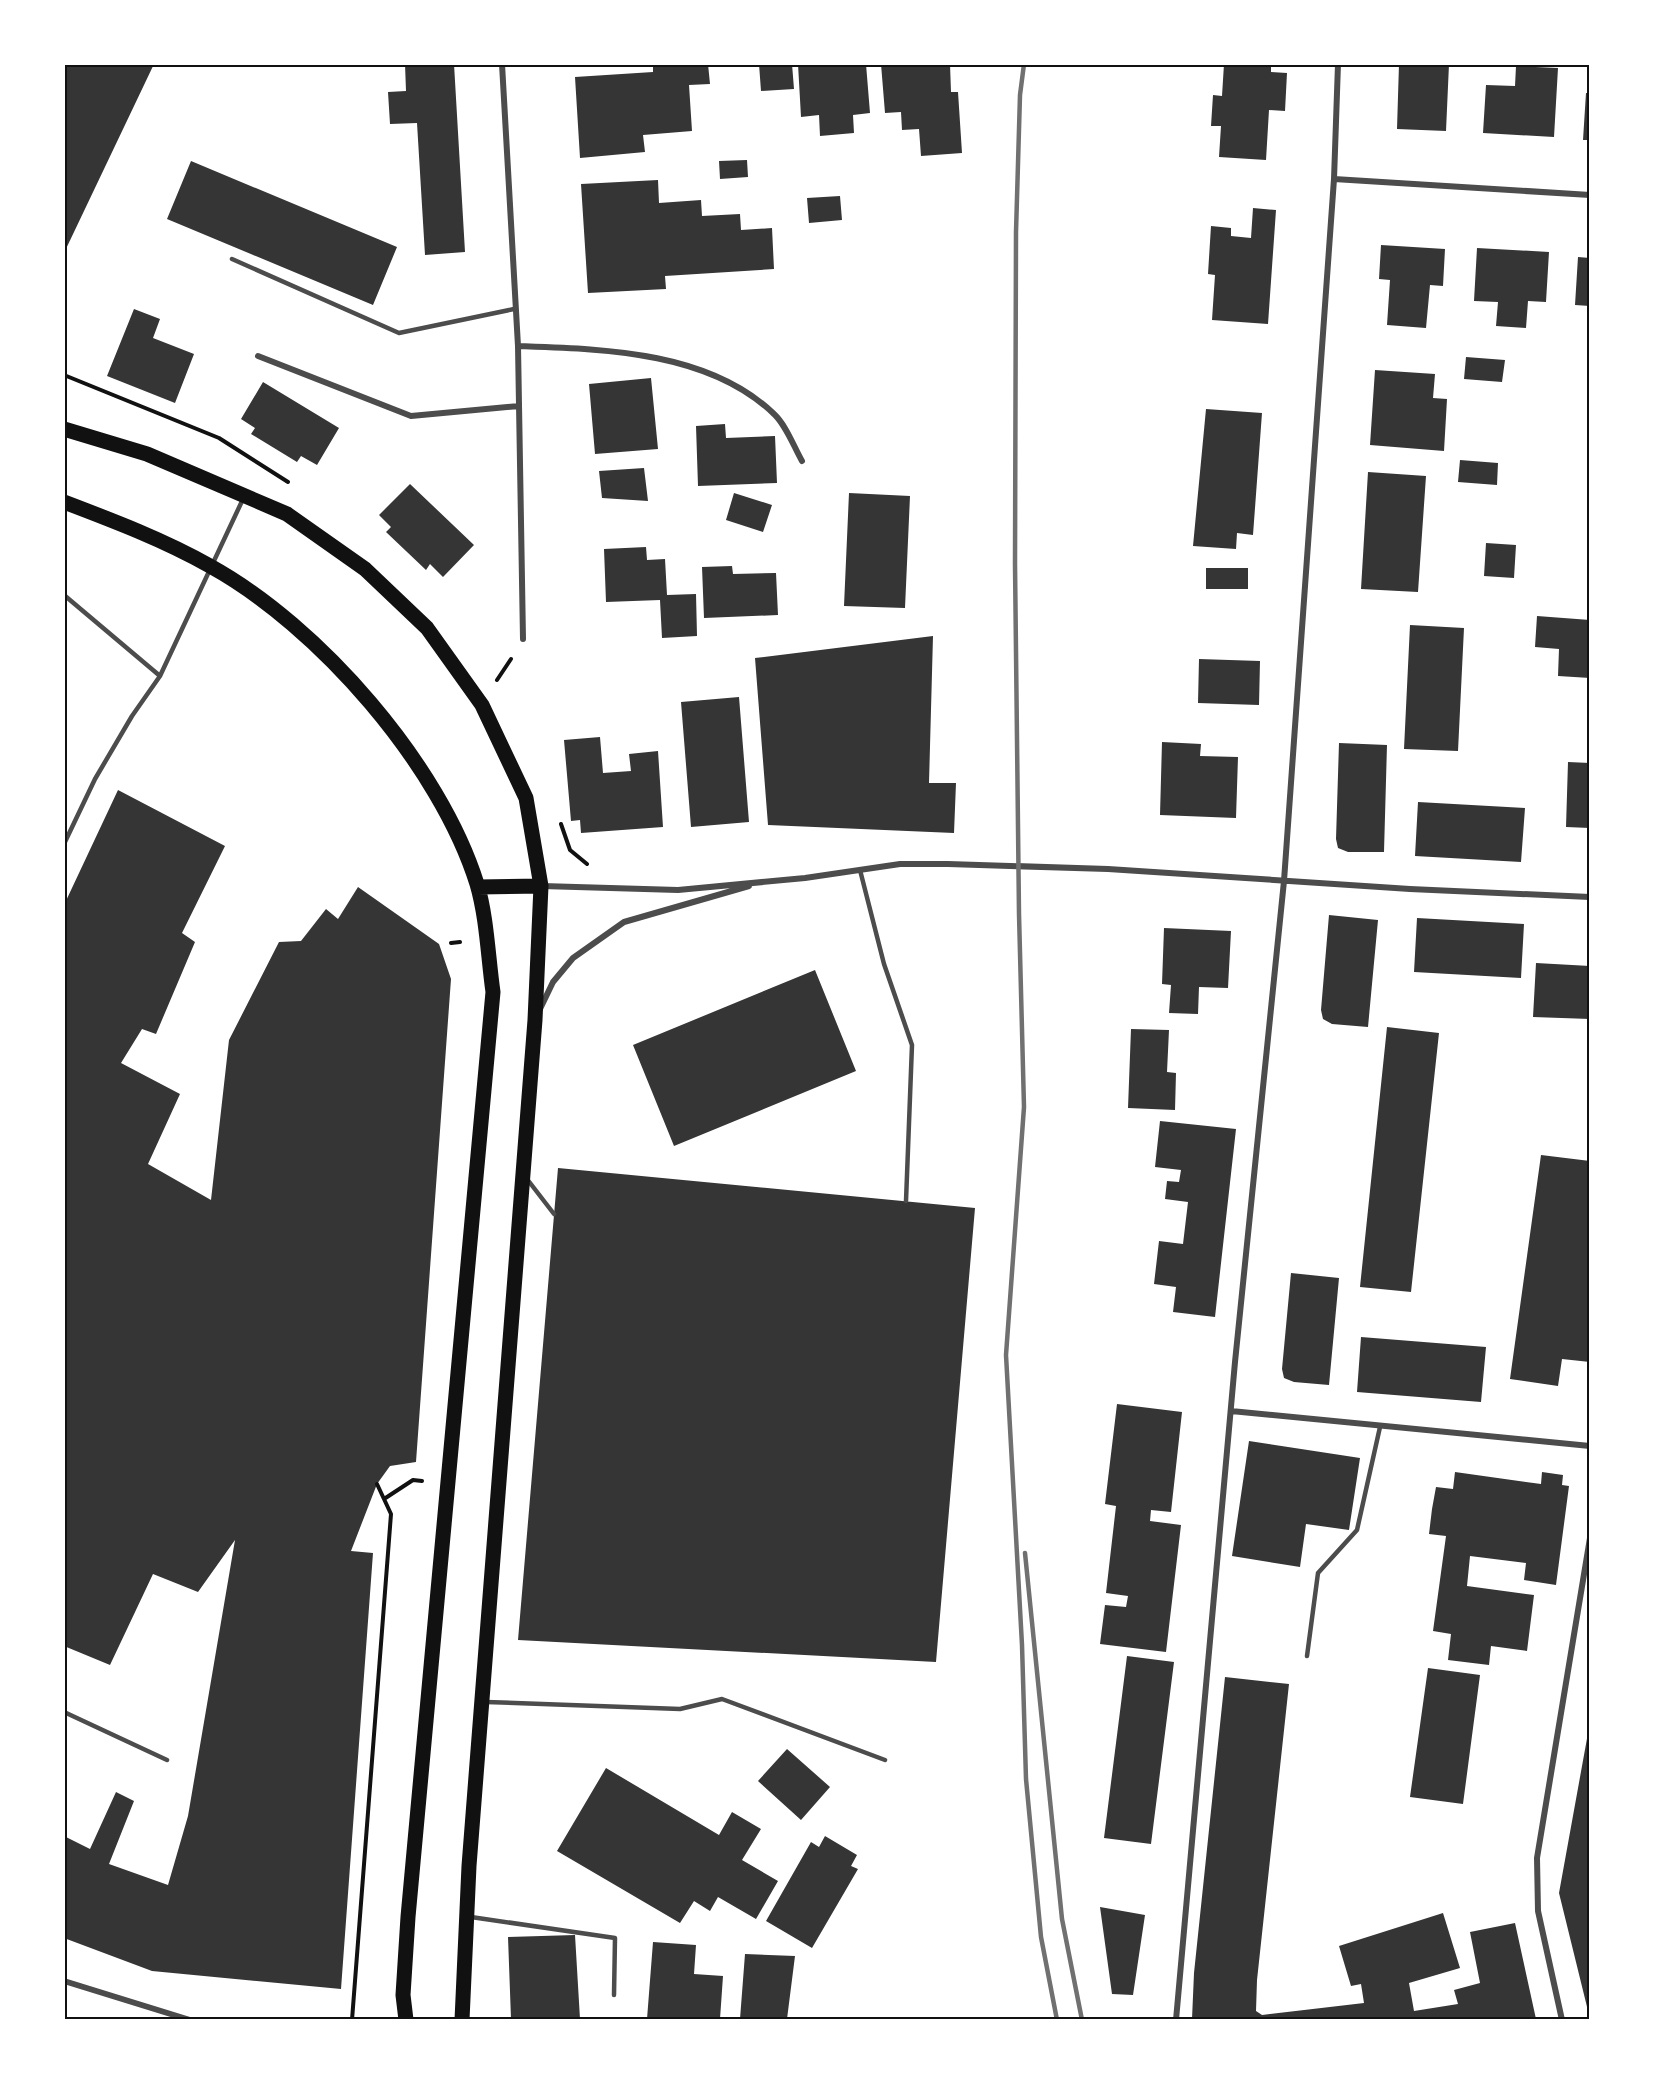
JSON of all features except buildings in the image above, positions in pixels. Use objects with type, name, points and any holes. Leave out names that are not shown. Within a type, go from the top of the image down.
[{"type":"main road","points":[[64,429],[147,454],[287,514],[365,569],[427,628],[482,705],[526,798],[542,886],[535,1020],[465,1916],[462,2019]]},
{"type":"main road","points":[[64,502],[137,530],[211,566],[290,621],[352,683],[405,748],[431,786],[462,841],[478,887],[493,992],[408,1917],[403,1995],[406,2019]]},
{"type":"main road","points":[[478,887],[542,886]]},
{"type":"street","points":[[502,64],[514,309],[518,346],[523,639]]},
{"type":"street","points":[[1176,2019],[1231,1411],[1284,881],[1335,178],[1338,64]]},
{"type":"street","points":[[1335,178],[1590,195]]},
{"type":"street","points":[[518,346],[591,349],[672,360],[740,388],[776,415],[802,461]]},
{"type":"street","points":[[258,356],[411,416],[519,406]]},
{"type":"street","points":[[542,886],[678,890],[764,882],[900,864],[948,864],[1108,869],[1590,897]]},
{"type":"street","points":[[535,1020],[552,982],[573,958],[624,922],[764,882]]},
{"type":"street","points":[[1231,1411],[1590,1446]]},
{"type":"street","points":[[1562,2019],[1538,1911],[1537,1858],[1590,1538]]},
{"type":"street","points":[[64,1981],[190,2019]]},
{"type":"lane","points":[[232,259],[399,333],[514,309]]},
{"type":"lane","points":[[64,844],[95,779],[132,716],[160,676],[244,496]]},
{"type":"lane","points":[[64,596],[160,676]]},
{"type":"lane","points":[[860,870],[884,964],[912,1045],[906,1201]]},
{"type":"lane","points":[[524,1175],[554,1214]]},
{"type":"lane","points":[[1307,1656],[1318,1573],[1358,1530],[1380,1427]]},
{"type":"lane","points":[[482,1702],[680,1709],[722,1699],[885,1760]]},
{"type":"lane","points":[[64,1712],[167,1760]]},
{"type":"lane","points":[[465,1916],[615,1938],[614,1995]]},
{"type":"path","points":[[495,683],[523,639]]},
{"type":"path","points":[[384,1499],[413,1480],[448,1483]]},
{"type":"path","points":[[352,2019],[391,1514],[377,1484]]},
{"type":"railway","points":[[1024,64],[1020,95],[1016,232],[1015,564],[1019,914],[1024,1107],[1006,1355],[1022,1645],[1026,1779],[1041,1937],[1057,2020]]},
{"type":"railway","points":[[1025,1553],[1062,1919],[1082,2020]]}]
